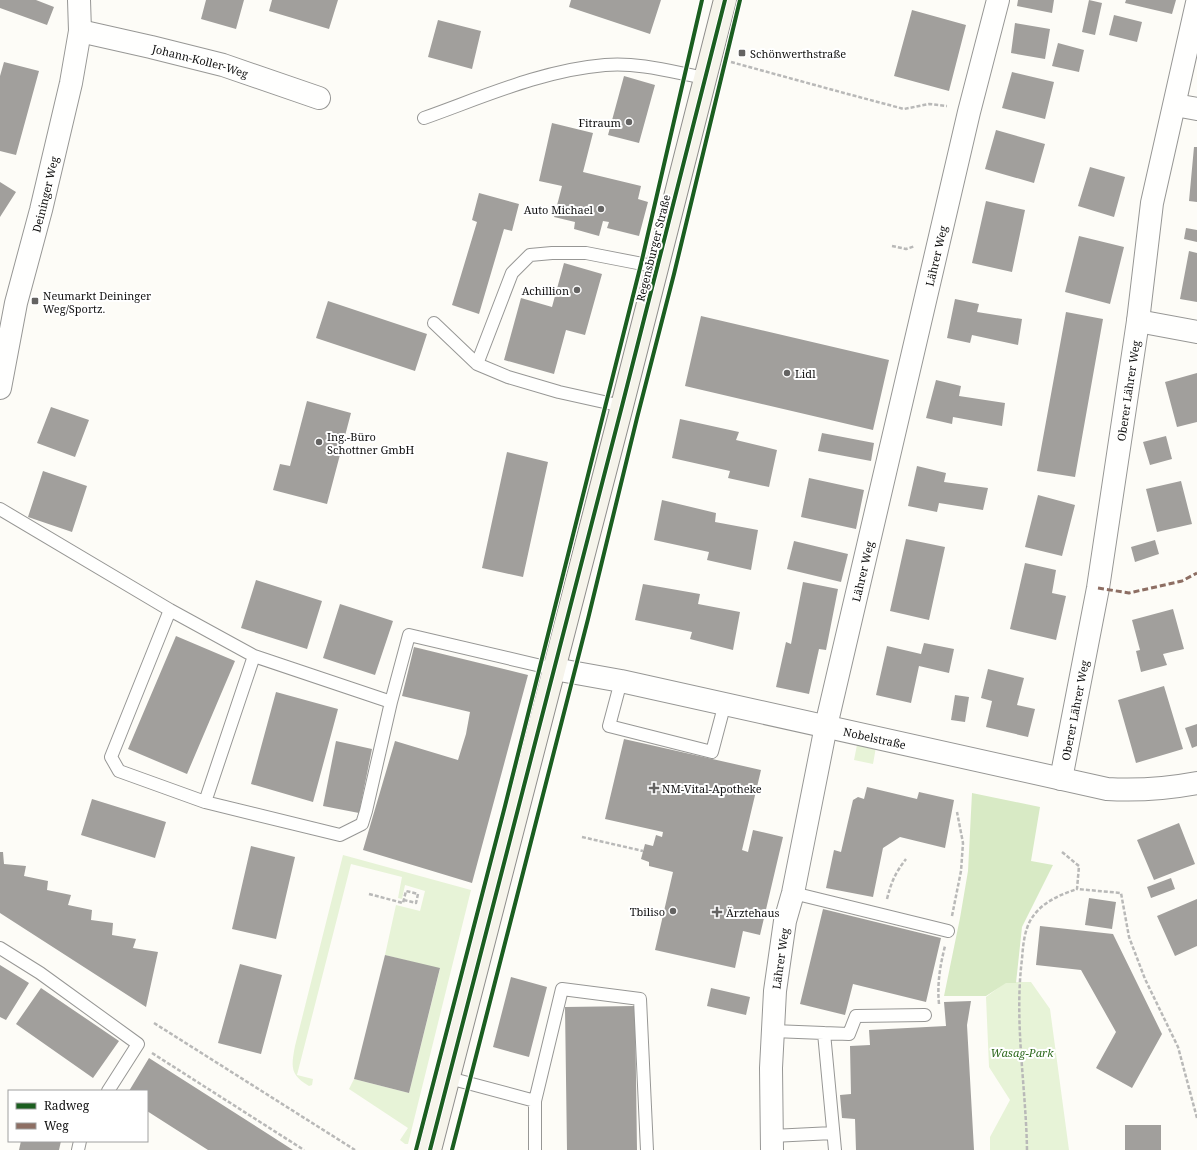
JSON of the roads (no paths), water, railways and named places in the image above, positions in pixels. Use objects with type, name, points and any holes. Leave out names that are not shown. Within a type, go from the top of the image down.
[{"type":"main road","name":"Regensburger Straße","points":[[430,1150],[658,267],[725,0]]},
{"type":"street","name":"Deininger Weg","points":[[0,388],[8,298],[60,134],[80,31],[79,0]]},
{"type":"street","name":"Lährer Weg","points":[[772,1143],[771,1068],[775,991],[786,921],[793,893],[826,726],[969,112],[998,0]]},
{"type":"street","name":"Oberer Lährer Weg","points":[[1061,779],[1098,588],[1138,321],[1152,204],[1197,3]]},
{"type":"street","name":"Johann-Koller-Weg","points":[[80,31],[223,65],[319,98]]},
{"type":"street","points":[[1175,105],[1197,109]]},
{"type":"street","points":[[1138,321],[1197,332]]},
{"type":"street","name":"Nobelstraße","points":[[554,669],[621,681],[725,703],[1107,789],[1137,791],[1169,788],[1197,783]]},
{"type":"lane","points":[[424,118],[531,80],[562,72],[606,65],[636,66],[705,78]]},
{"type":"lane","points":[[477,364],[512,273],[530,255],[552,253],[586,253],[658,267]]},
{"type":"lane","points":[[434,323],[477,364],[516,379],[559,392],[622,406]]},
{"type":"lane","points":[[0,509],[170,610],[254,656],[391,702]]},
{"type":"lane","points":[[170,610],[111,757],[119,771],[205,802],[340,835],[362,824],[391,702],[409,635],[554,669]]},
{"type":"lane","points":[[205,802],[254,656]]},
{"type":"lane","points":[[621,681],[609,726],[712,752],[725,703]]},
{"type":"lane","points":[[793,893],[948,931]]},
{"type":"lane","points":[[0,948],[40,973],[138,1044],[109,1090]]},
{"type":"lane","points":[[535,1150],[535,1101],[562,989],[640,999],[647,1150]]},
{"type":"lane","points":[[773,1031],[849,1034],[856,1016],[925,1014]]},
{"type":"lane","points":[[824,1033],[835,1150]]},
{"type":"lane","points":[[449,1078],[535,1101]]},
{"type":"lane","points":[[772,1143],[833,1133]]},
{"type":"place","name":"Schönwerthstraße","points":[[742,53]]},
{"type":"place","name":"Fitraum","points":[[629,122]]},
{"type":"place","name":"Auto Michael","points":[[601,209]]},
{"type":"place","name":"Achillion","points":[[577,290]]},
{"type":"place","name":"Neumarkt Deininger Weg/Sportz.","points":[[35,301]]},
{"type":"place","name":"Lidl","points":[[787,373]]},
{"type":"place","name":"Ing.-Büro Schottner GmbH","points":[[319,442]]},
{"type":"place","name":"NM-Vital-Apotheke","points":[[654,788]]},
{"type":"place","name":"Tbiliso","points":[[673,911]]},
{"type":"place","name":"Ärztehaus","points":[[717,912]]},
{"type":"park label","name":"Wasag-Park","points":[[1022,1052]]}]
